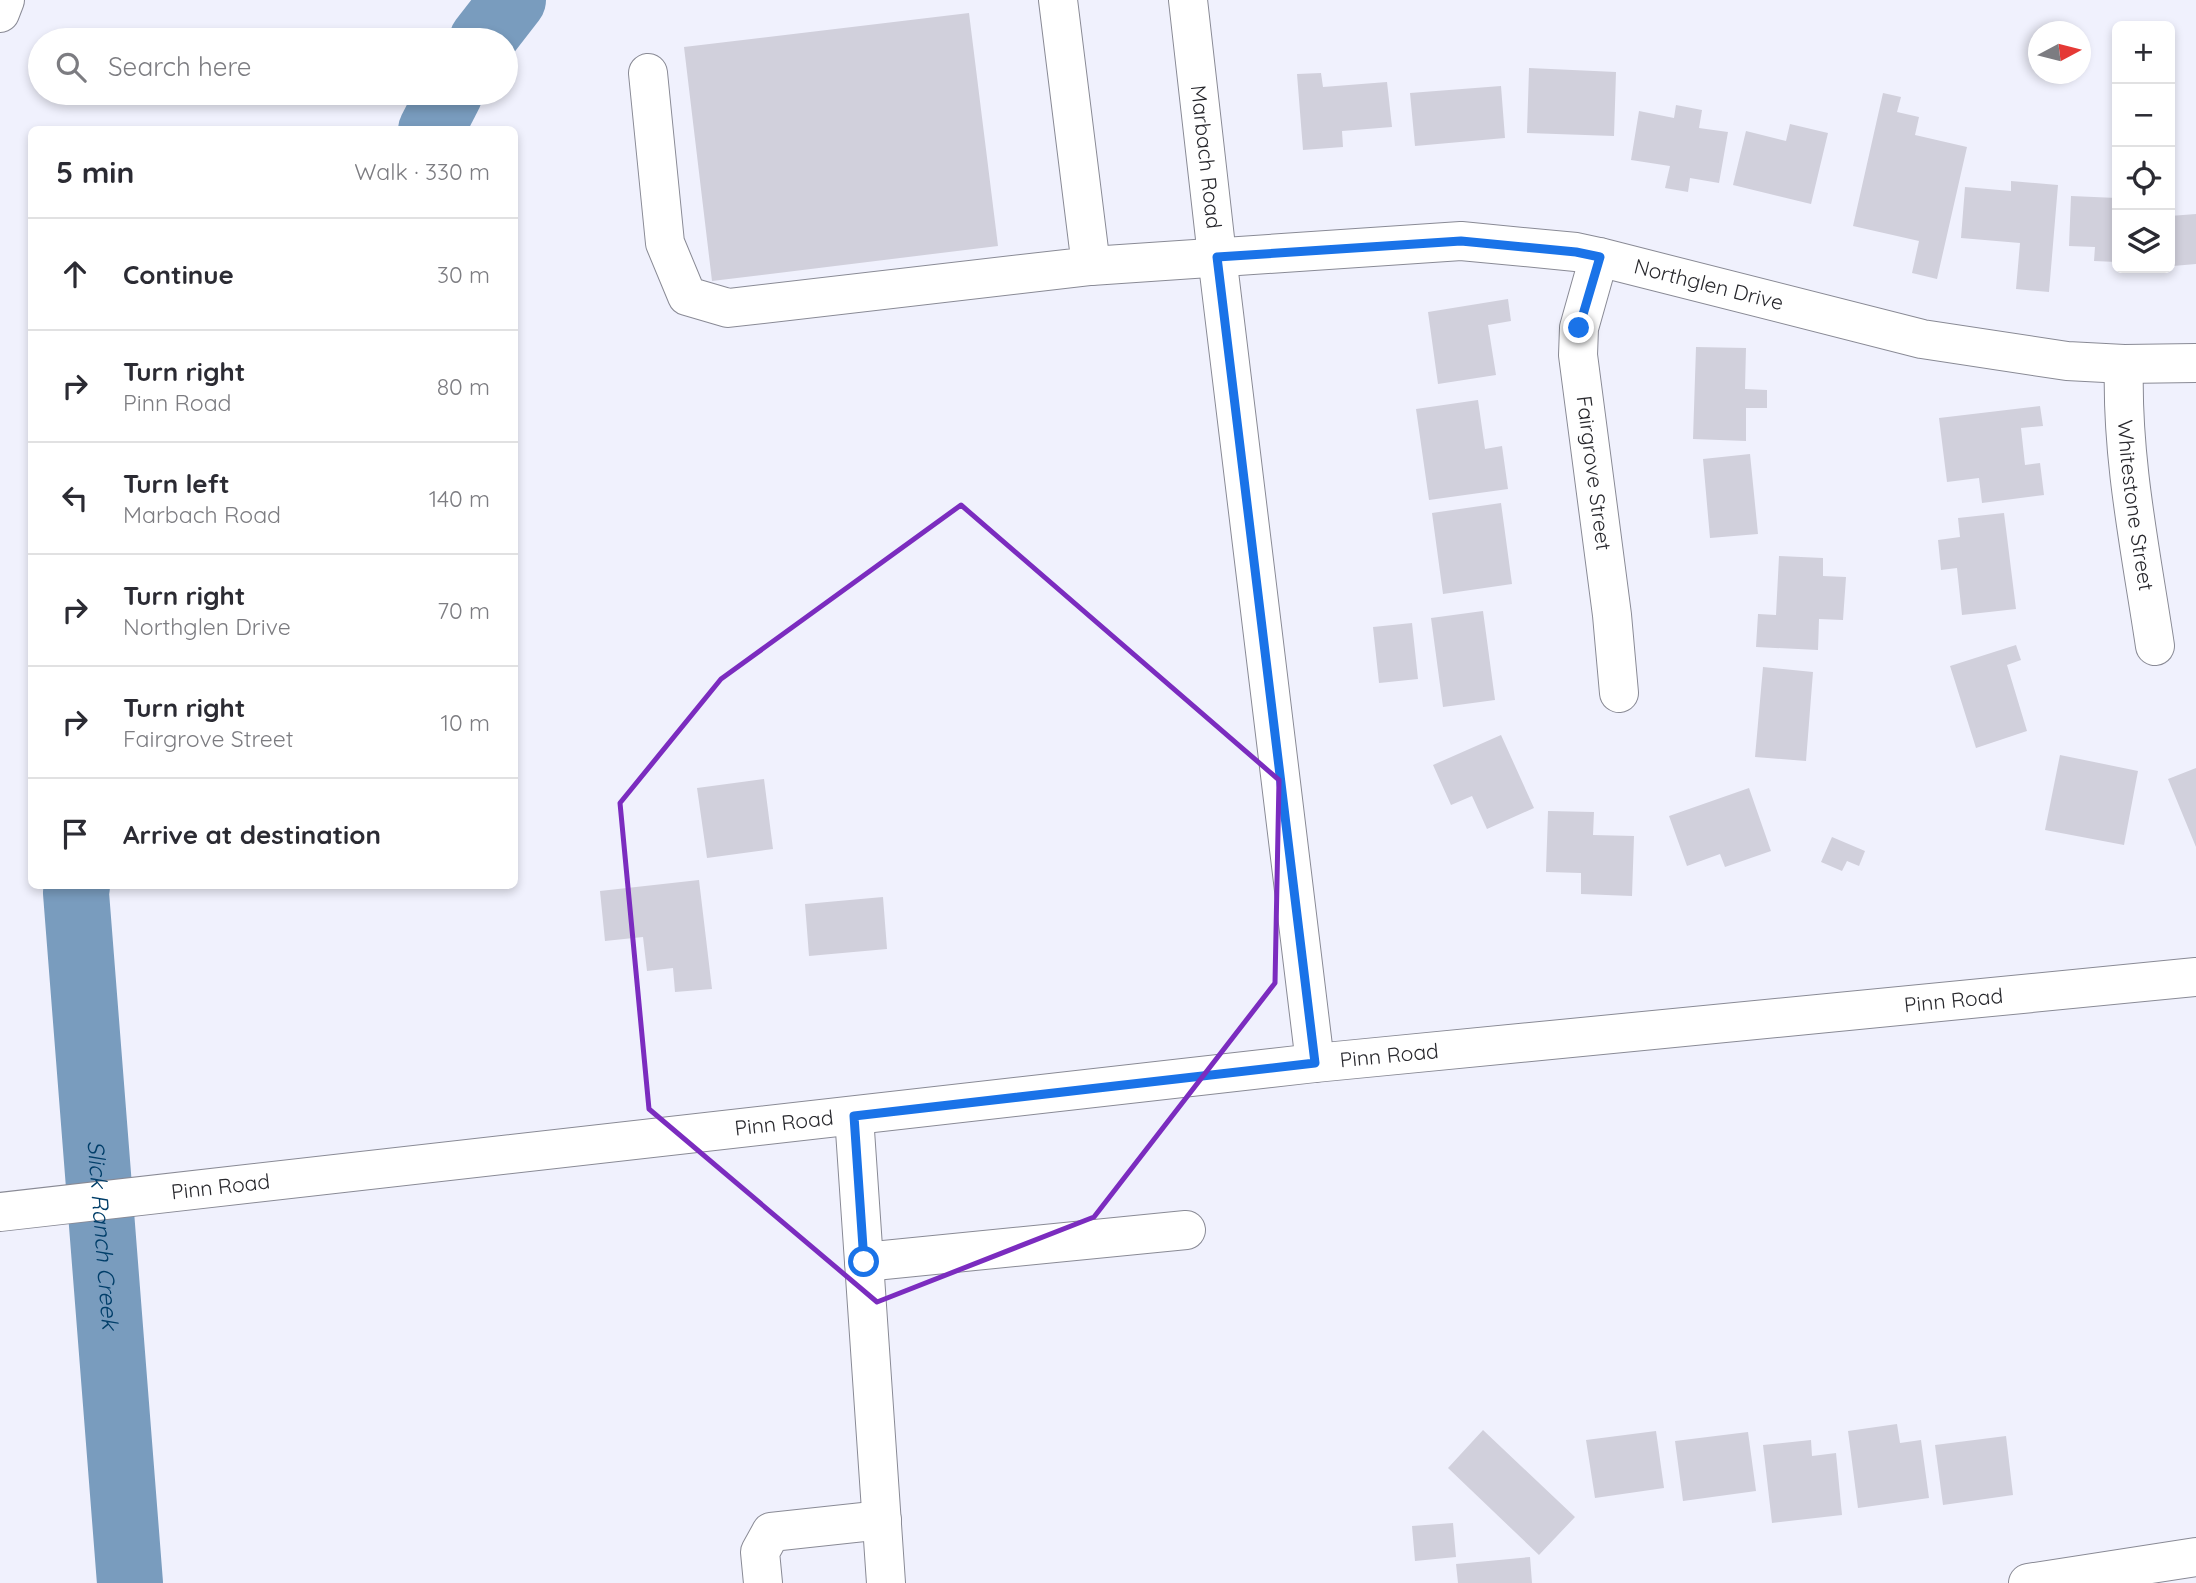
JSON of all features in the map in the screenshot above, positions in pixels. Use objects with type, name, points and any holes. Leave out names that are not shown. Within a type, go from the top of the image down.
[{"type":"street","points":[[0,13],[5,0]]},
{"type":"street","points":[[1058,0],[1091,266]]},
{"type":"street","name":"Marbach Road","points":[[1188,0],[1315,1063]]},
{"type":"street","name":"Northglen Drive","points":[[648,73],[665,243],[687,296],[728,308],[1091,266],[1461,241],[1576,252],[1600,257],[1922,340],[2067,361],[2196,363]]},
{"type":"street","name":"Fairgrove Street","points":[[1600,257],[1579,328],[1578,355],[1612,615],[1619,693]]},
{"type":"street","name":"Whitestone Street","points":[[2124,363],[2126,447],[2155,646]]},
{"type":"street","name":"Pinn Road","points":[[13,1210],[1315,1063],[2196,977]]},
{"type":"street","points":[[854,1116],[886,1583]]},
{"type":"street","points":[[864,1262],[1186,1230]]},
{"type":"street","points":[[763,1583],[760,1552],[771,1532],[882,1520]]},
{"type":"street","points":[[2028,1583],[2078,1580],[2196,1557]]},
{"type":"highlighted area","points":[[961,505],[1279,780],[1275,983],[1094,1217],[877,1302],[649,1109],[620,803],[721,679]]},
{"type":"building","points":[[969,13],[998,246],[712,281],[684,47]]},
{"type":"building","points":[[1529,68],[1616,72],[1614,136],[1527,133]]},
{"type":"building","points":[[1321,73],[1323,87],[1387,82],[1392,127],[1342,131],[1343,147],[1303,150],[1297,74]]},
{"type":"building","points":[[1501,86],[1505,138],[1415,146],[1410,93]]},
{"type":"building","points":[[1883,93],[1901,97],[1897,112],[1919,117],[1915,135],[1967,147],[1937,279],[1912,273],[1919,241],[1853,226]]},
{"type":"building","points":[[1676,105],[1702,110],[1699,128],[1728,132],[1719,183],[1690,178],[1688,192],[1665,188],[1670,166],[1631,160],[1639,111],[1674,118]]},
{"type":"building","points":[[1790,124],[1828,133],[1811,204],[1733,185],[1746,131],[1786,141]]},
{"type":"building","points":[[2011,181],[2058,185],[2049,292],[2016,289],[2020,243],[1961,238],[1965,187],[2011,191]]},
{"type":"building","points":[[2071,196],[2112,198],[2112,262],[2094,261],[2095,247],[2069,246]]},
{"type":"building","points":[[2196,214],[2196,264],[2175,266],[2175,216]]},
{"type":"building","points":[[1508,299],[1511,321],[1488,325],[1496,375],[1438,384],[1428,312]]},
{"type":"building","points":[[1696,347],[1746,348],[1745,389],[1767,390],[1767,408],[1746,408],[1746,441],[1693,439]]},
{"type":"building","points":[[1478,400],[1485,449],[1502,446],[1508,489],[1429,500],[1416,409]]},
{"type":"building","points":[[2040,406],[2043,426],[2021,428],[2025,465],[2040,463],[2044,495],[1982,503],[1979,478],[1947,482],[1939,418]]},
{"type":"building","points":[[1750,454],[1758,534],[1710,538],[1703,459]]},
{"type":"building","points":[[1501,503],[1512,584],[1443,594],[1432,513]]},
{"type":"building","points":[[2004,513],[2016,609],[1962,615],[1957,568],[1941,570],[1938,540],[1960,537],[1958,518]]},
{"type":"building","points":[[1779,556],[1823,558],[1823,576],[1846,577],[1843,620],[1819,619],[1818,650],[1756,647],[1758,614],[1776,615]]},
{"type":"building","points":[[1483,611],[1495,700],[1443,707],[1431,618]]},
{"type":"building","points":[[1412,623],[1418,679],[1379,683],[1373,627]]},
{"type":"building","points":[[2016,645],[2021,660],[2007,665],[2027,731],[1976,748],[1950,666]]},
{"type":"building","points":[[1763,667],[1813,672],[1806,761],[1755,757]]},
{"type":"building","points":[[1501,735],[1534,808],[1487,829],[1472,796],[1451,805],[1433,765]]},
{"type":"building","points":[[2060,755],[2138,771],[2124,845],[2045,830]]},
{"type":"building","points":[[2196,768],[2196,847],[2168,779]]},
{"type":"building","points":[[764,779],[773,849],[707,858],[697,788]]},
{"type":"building","points":[[1749,788],[1771,851],[1725,867],[1720,854],[1687,866],[1669,816]]},
{"type":"building","points":[[1548,811],[1594,812],[1593,835],[1634,836],[1632,896],[1581,894],[1581,873],[1546,872]]},
{"type":"building","points":[[1832,837],[1865,851],[1859,866],[1847,861],[1842,871],[1821,862]]},
{"type":"building","points":[[699,880],[712,989],[675,992],[673,968],[647,971],[643,937],[605,941],[600,891]]},
{"type":"building","points":[[883,897],[887,949],[809,956],[805,904]]},
{"type":"building","points":[[1897,1424],[1900,1443],[1921,1440],[1929,1498],[1858,1508],[1848,1431]]},
{"type":"building","points":[[1483,1430],[1575,1517],[1539,1555],[1448,1468]]},
{"type":"building","points":[[1656,1431],[1664,1488],[1595,1498],[1586,1440]]},
{"type":"building","points":[[1748,1432],[1756,1491],[1683,1501],[1675,1441]]},
{"type":"building","points":[[2006,1436],[2013,1495],[1943,1505],[1935,1445]]},
{"type":"building","points":[[1811,1440],[1812,1456],[1836,1453],[1842,1515],[1772,1523],[1763,1445]]},
{"type":"building","points":[[1453,1523],[1456,1557],[1415,1561],[1412,1526]]},
{"type":"building","points":[[1530,1557],[1532,1583],[1458,1583],[1456,1564]]},
{"type":"waterway","name":"Slick Ranch Creek","points":[[491,28],[513,0]]},
{"type":"waterway","name":"Slick Ranch Creek","points":[[433,126],[444,105]]},
{"type":"waterway","name":"Slick Ranch Creek","points":[[77,889],[130,1583]]},
{"type":"route","points":[[864,1262],[854,1116],[1315,1063],[1217,257],[1461,241],[1576,252],[1600,257],[1579,328]]}]
